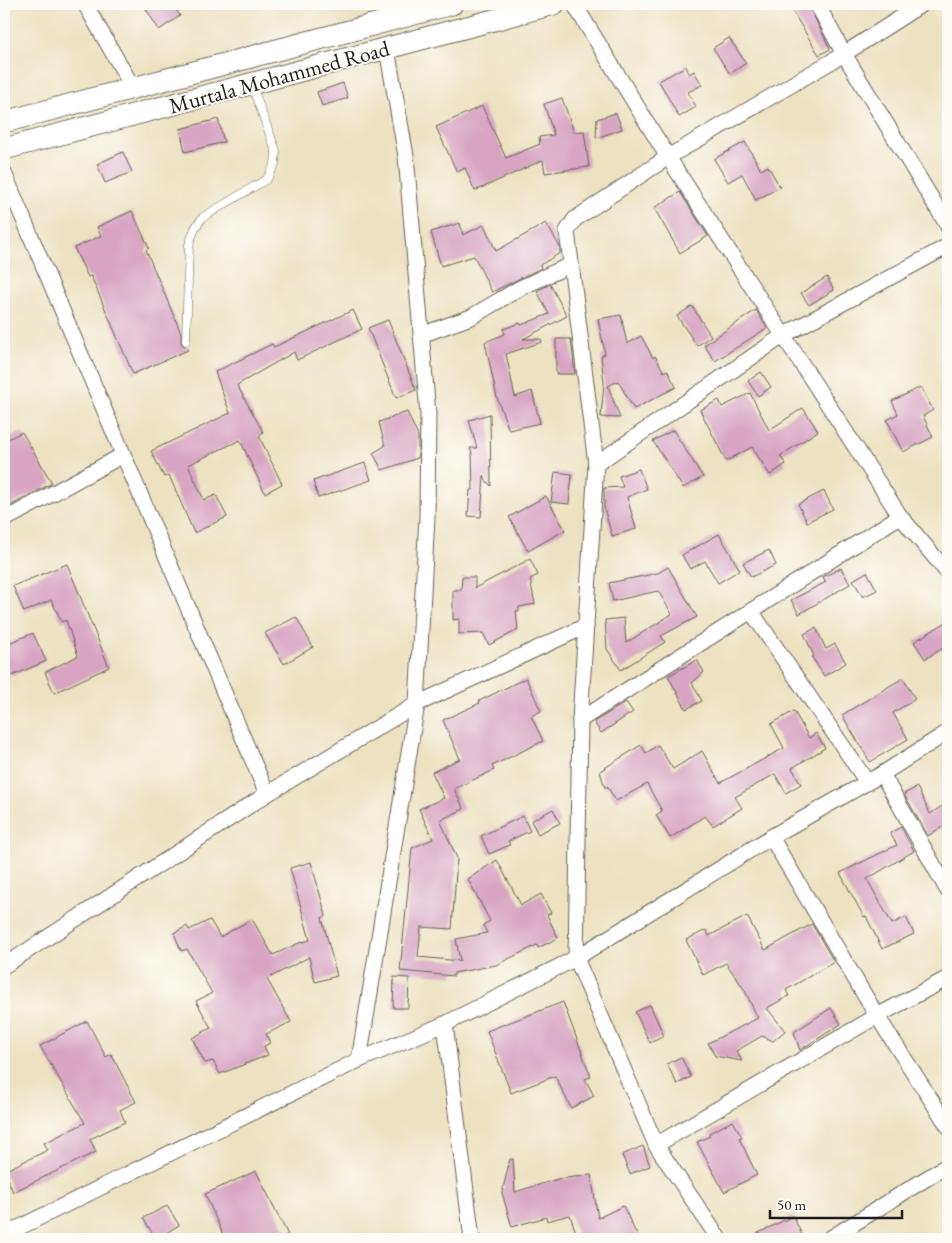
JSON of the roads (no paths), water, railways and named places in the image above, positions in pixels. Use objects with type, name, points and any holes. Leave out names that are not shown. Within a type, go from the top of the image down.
[{"type":"main road","name":"Murtala Mohammed Road","points":[[4,122],[452,4]]},
{"type":"main road","name":"Murtala Mohammed Road","points":[[4,149],[554,4]]},
{"type":"street","points":[[85,4],[133,88]]},
{"type":"street","points":[[574,4],[668,157],[900,516],[948,573]]},
{"type":"street","points":[[817,4],[844,54],[948,226]]},
{"type":"street","points":[[720,1239],[656,1145],[576,958],[580,720],[596,464],[567,231],[575,219],[668,157],[844,54],[922,4]]},
{"type":"street","points":[[359,1060],[416,704],[427,517],[428,414],[406,156],[387,49]]},
{"type":"street","points":[[4,173],[267,794]]},
{"type":"street","points":[[596,464],[784,335],[948,246]]},
{"type":"street","points":[[421,335],[471,317],[520,288],[570,265]]},
{"type":"street","points":[[4,520],[123,455]]},
{"type":"street","points":[[580,720],[900,516]]},
{"type":"street","points":[[751,611],[867,782]]},
{"type":"street","points":[[4,966],[267,794],[416,704],[586,626]]},
{"type":"street","points":[[4,1235],[359,1060],[445,1024],[576,958],[771,837],[882,774],[948,732]]},
{"type":"street","points":[[882,774],[948,892]]},
{"type":"street","points":[[771,837],[877,1016],[948,1126]]},
{"type":"street","points":[[656,1145],[877,1016],[948,978]]},
{"type":"street","points":[[445,1024],[472,1239]]},
{"type":"street","points":[[829,1239],[948,1165]]},
{"type":"lane","points":[[186,340],[189,245],[196,228],[203,217],[266,179],[275,164],[276,151],[251,84]]}]
